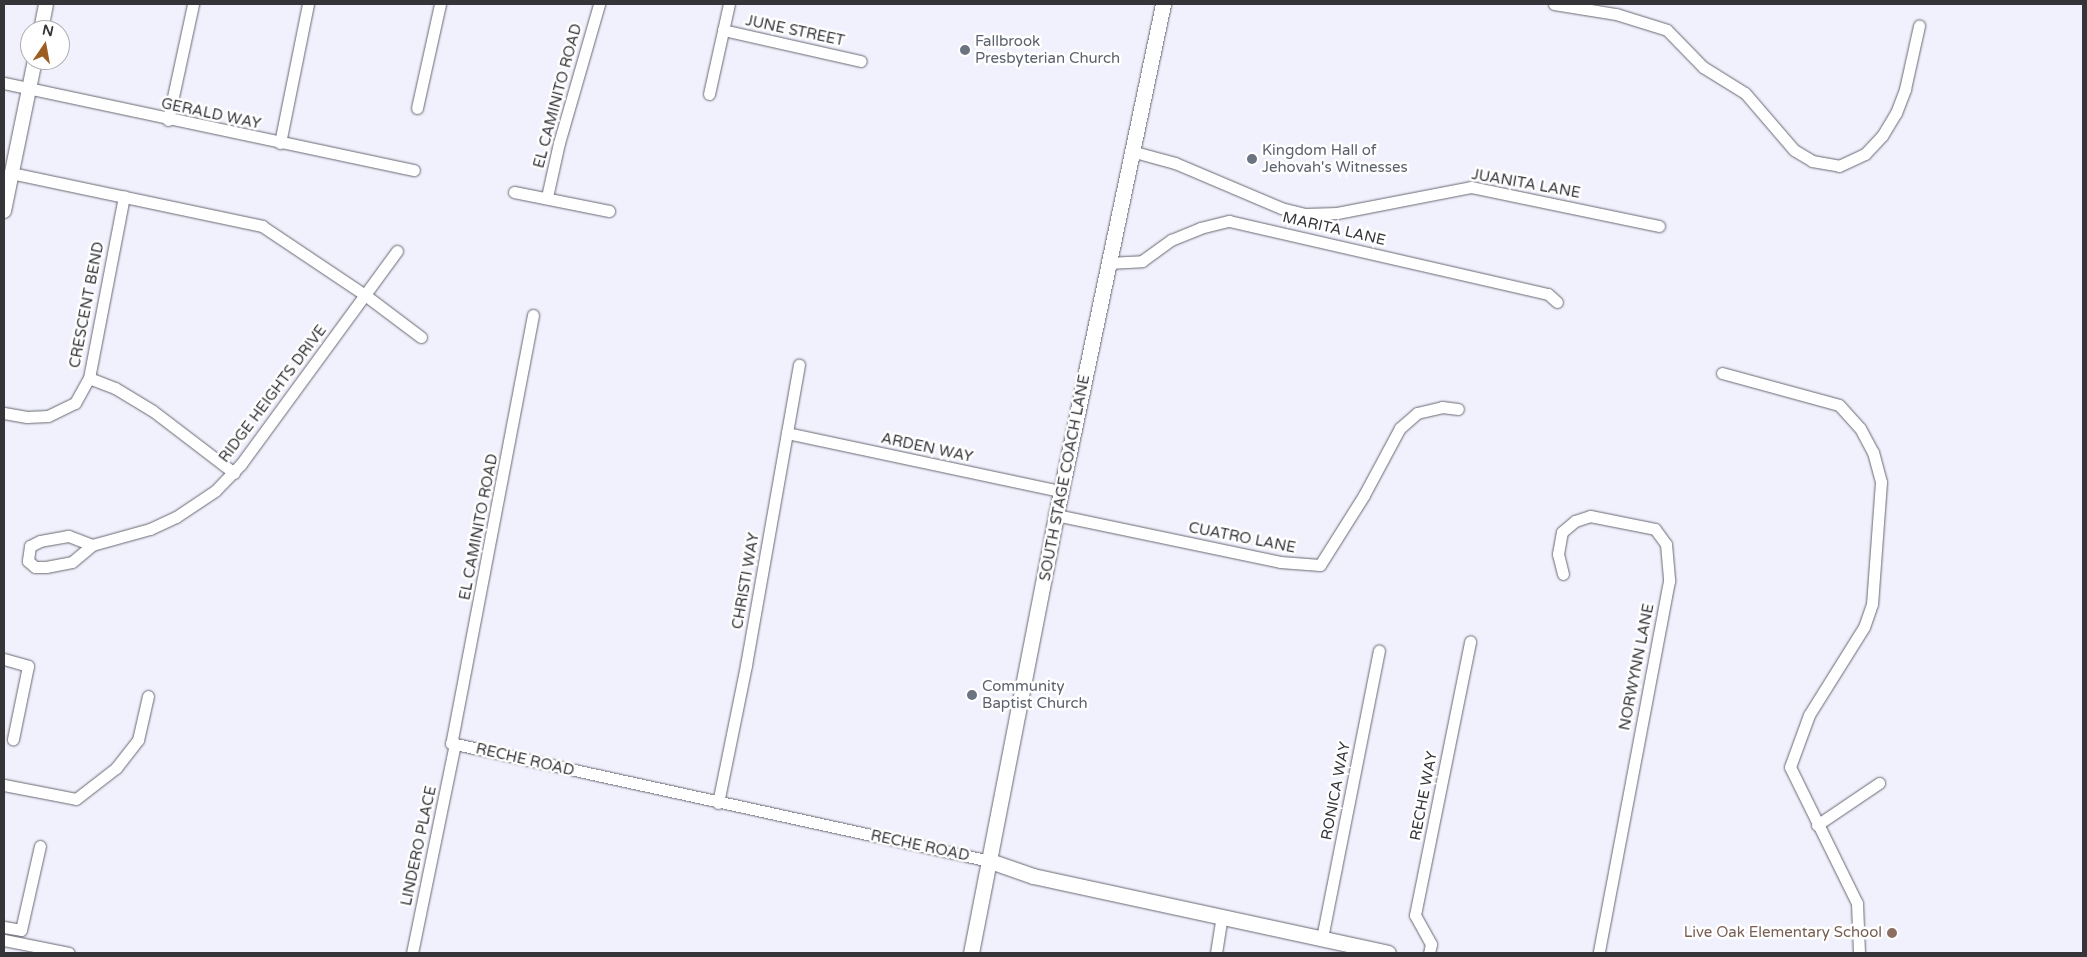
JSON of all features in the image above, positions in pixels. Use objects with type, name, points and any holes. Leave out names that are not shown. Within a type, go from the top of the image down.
[{"type":"main road","name":"SOUTH STAGE COACH LANE","points":[[970,953],[990,861],[1056,515],[1163,4]]},
{"type":"main road","name":"RECHE ROAD","points":[[990,861],[1033,876],[1388,953]]},
{"type":"street","points":[[43,20],[46,4]]},
{"type":"street","points":[[168,120],[193,4]]},
{"type":"street","points":[[280,143],[308,4]]},
{"type":"street","points":[[417,108],[440,4]]},
{"type":"street","name":"EL CAMINITO ROAD","points":[[547,197],[567,114],[599,4]]},
{"type":"street","points":[[709,94],[729,4]]},
{"type":"street","points":[[1554,4],[1616,14],[1667,30],[1703,67],[1745,92],[1794,150],[1822,164],[1839,166],[1865,154],[1882,136],[1896,113],[1904,90],[1919,26]]},
{"type":"street","name":"JUNE STREET","points":[[723,30],[861,61]]},
{"type":"street","points":[[4,211],[33,70]]},
{"type":"street","name":"GERALD WAY","points":[[4,83],[168,120],[414,170]]},
{"type":"street","name":"JUANITA LANE","points":[[1131,151],[1175,163],[1281,208],[1305,214],[1337,213],[1472,187],[1659,226]]},
{"type":"street","points":[[11,173],[262,226],[365,294],[420,337]]},
{"type":"street","points":[[514,192],[547,197],[609,211]]},
{"type":"street","name":"CRESCENT BEND","points":[[4,413],[27,417],[48,416],[74,403],[89,378],[124,196]]},
{"type":"street","name":"MARITA LANE","points":[[1108,262],[1142,261],[1172,240],[1200,228],[1229,221],[1548,294],[1557,302]]},
{"type":"street","name":"RIDGE HEIGHTS DRIVE","points":[[92,545],[68,536],[30,546],[28,561],[35,567],[72,562],[92,545],[150,529],[176,518],[215,491],[234,472],[397,251]]},
{"type":"street","name":"EL CAMINITO ROAD","points":[[453,744],[533,315]]},
{"type":"street","name":"CHRISTI WAY","points":[[718,803],[799,364]]},
{"type":"street","points":[[1722,373],[1839,405],[1860,428],[1873,452],[1881,482],[1872,604],[1864,627],[1809,715],[1790,767],[1817,825],[1857,902],[1859,953]]},
{"type":"street","points":[[89,378],[115,388],[153,411],[234,472]]},
{"type":"street","name":"CUATRO LANE","points":[[1056,515],[1280,562],[1320,564],[1364,495],[1400,428],[1417,413],[1442,407],[1458,408]]},
{"type":"street","name":"ARDEN WAY","points":[[787,433],[1061,491]]},
{"type":"street","name":"NORWYNN LANE","points":[[1563,574],[1558,554],[1562,532],[1575,522],[1590,516],[1655,529],[1666,544],[1668,581],[1599,953]]},
{"type":"street","name":"RECHE WAY","points":[[1429,953],[1431,944],[1415,914],[1470,641]]},
{"type":"street","name":"RONICA WAY","points":[[1322,938],[1379,651]]},
{"type":"street","points":[[4,659],[28,666],[13,739]]},
{"type":"street","points":[[4,785],[76,799],[116,768],[138,740],[148,696]]},
{"type":"street","name":"RECHE ROAD","points":[[453,744],[990,861]]},
{"type":"street","name":"LINDERO PLACE","points":[[412,953],[453,744]]},
{"type":"street","points":[[1817,825],[1879,783]]},
{"type":"street","points":[[4,927],[21,930],[40,846]]},
{"type":"street","points":[[1216,953],[1222,916]]},
{"type":"street","points":[[4,940],[69,953]]},
{"type":"place","name":"Fallbrook Presbyterian Church","points":[[965,50]]},
{"type":"place","name":"Kingdom Hall of Jehovah's Witnesses","points":[[1252,159]]},
{"type":"place","name":"Community Baptist Church","points":[[972,695]]},
{"type":"place","name":"Live Oak Elementary School","points":[[1892,933]]}]
